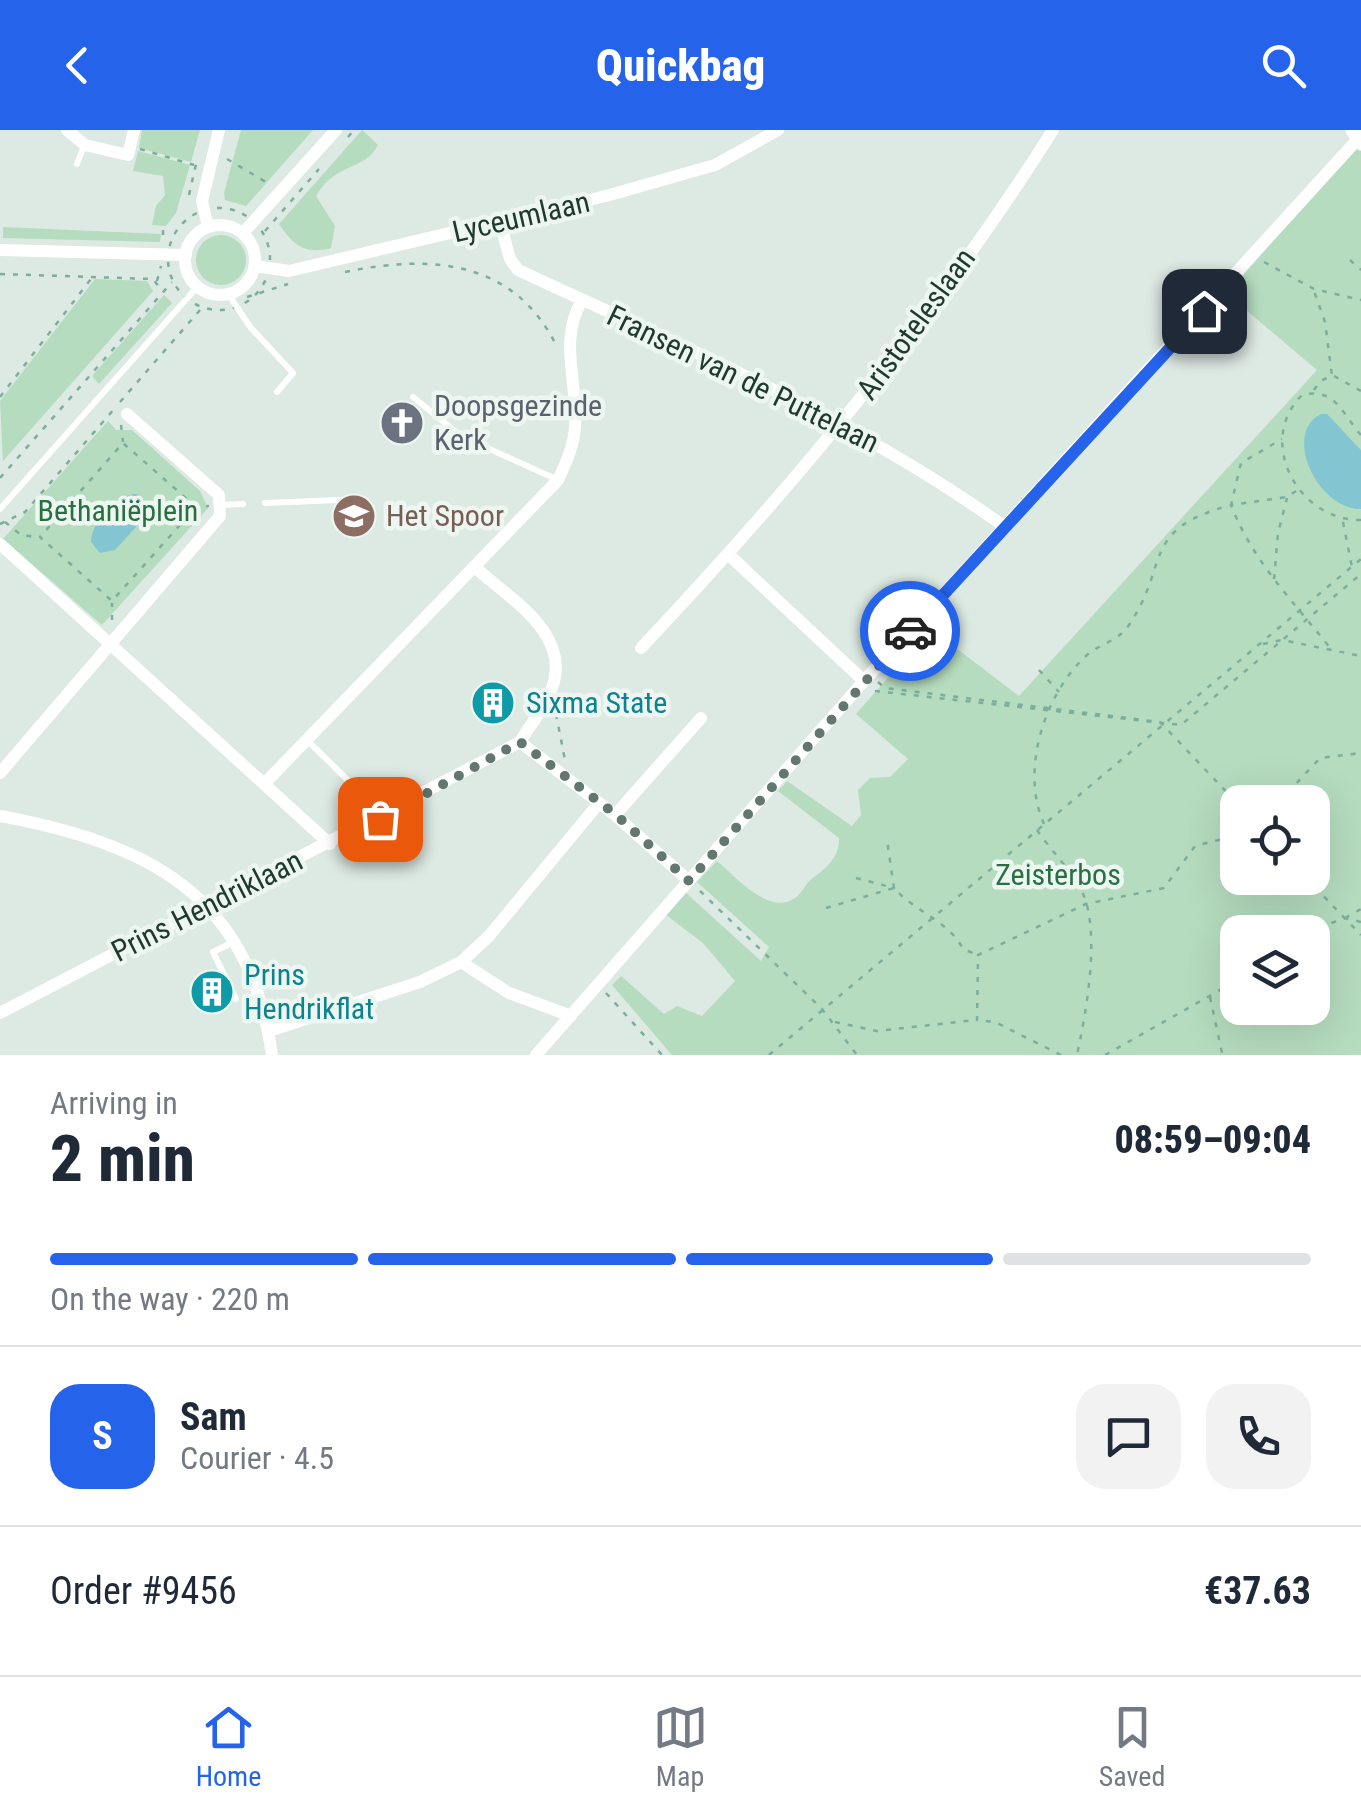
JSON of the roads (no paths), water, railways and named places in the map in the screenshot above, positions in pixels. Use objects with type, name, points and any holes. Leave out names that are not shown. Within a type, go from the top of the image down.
[{"type":"street","points":[[67,130],[85,145],[128,155],[134,130]]},
{"type":"street","points":[[208,227],[202,201],[219,130]]},
{"type":"street","points":[[243,233],[336,130]]},
{"type":"street","name":"Lyceumlaan","points":[[262,268],[290,271],[500,222],[715,165],[778,130]]},
{"type":"street","name":"Aristoteleslaan","points":[[641,648],[729,555],[842,424],[942,292],[1053,130]]},
{"type":"street","points":[[536,1055],[867,678],[1254,257],[1357,137]]},
{"type":"street","name":"Fransen van de Puttelaan","points":[[500,222],[510,259],[518,270],[728,365],[842,424],[954,491],[1005,528]]},
{"type":"street","points":[[226,226],[243,233],[262,268],[232,299],[198,286],[188,272],[186,255],[193,238],[208,227],[226,226]]},
{"type":"street","points":[[0,250],[186,255]]},
{"type":"street","points":[[264,784],[476,570],[558,480],[576,428],[567,339],[569,323],[582,300]]},
{"type":"street","points":[[0,773],[220,516],[219,495],[124,418]]},
{"type":"street","points":[[0,544],[330,844]]},
{"type":"street","points":[[729,555],[867,678]]},
{"type":"street","points":[[476,570],[549,637],[556,668],[552,688],[520,742],[615,814],[689,881]]},
{"type":"street","points":[[615,814],[701,718]]},
{"type":"street","name":"Prins Hendriklaan","points":[[0,1012],[380,819],[520,742]]},
{"type":"street","points":[[269,1031],[420,982],[461,962],[489,936],[599,803]]},
{"type":"street","points":[[0,816],[53,826],[136,856],[210,905],[235,941],[269,1031],[272,1055]]},
{"type":"street","points":[[461,962],[509,994],[571,1016]]},
{"type":"lane","points":[[77,164],[85,145]]},
{"type":"lane","points":[[0,508],[198,286]]},
{"type":"lane","points":[[232,299],[293,373],[276,392]]},
{"type":"lane","points":[[413,396],[460,436],[558,480]]},
{"type":"lane","points":[[265,503],[340,500]]},
{"type":"lane","points":[[221,505],[242,504]]},
{"type":"lane","points":[[308,741],[367,799],[380,819]]},
{"type":"lane","points":[[235,941],[213,952],[236,999]]},
{"type":"water","points":[[1321,414],[1327,414],[1361,450],[1361,509],[1345,506],[1331,497],[1310,469],[1305,437],[1310,424]]},
{"type":"water","points":[[137,494],[147,502],[146,516],[115,550],[100,553],[91,542],[100,518],[121,499]]},
{"type":"place","name":"Doopsgezinde Kerk","points":[[402,423]]},
{"type":"place","name":"Het Spoor","points":[[354,516]]},
{"type":"place","name":"Sixma State","points":[[493,703]]},
{"type":"place","name":"Prins Hendrikflat","points":[[212,992]]},
{"type":"park label","name":"Bethaniëplein","points":[[118,511]]},
{"type":"park label","name":"Zeisterbos","points":[[1058,875]]}]
